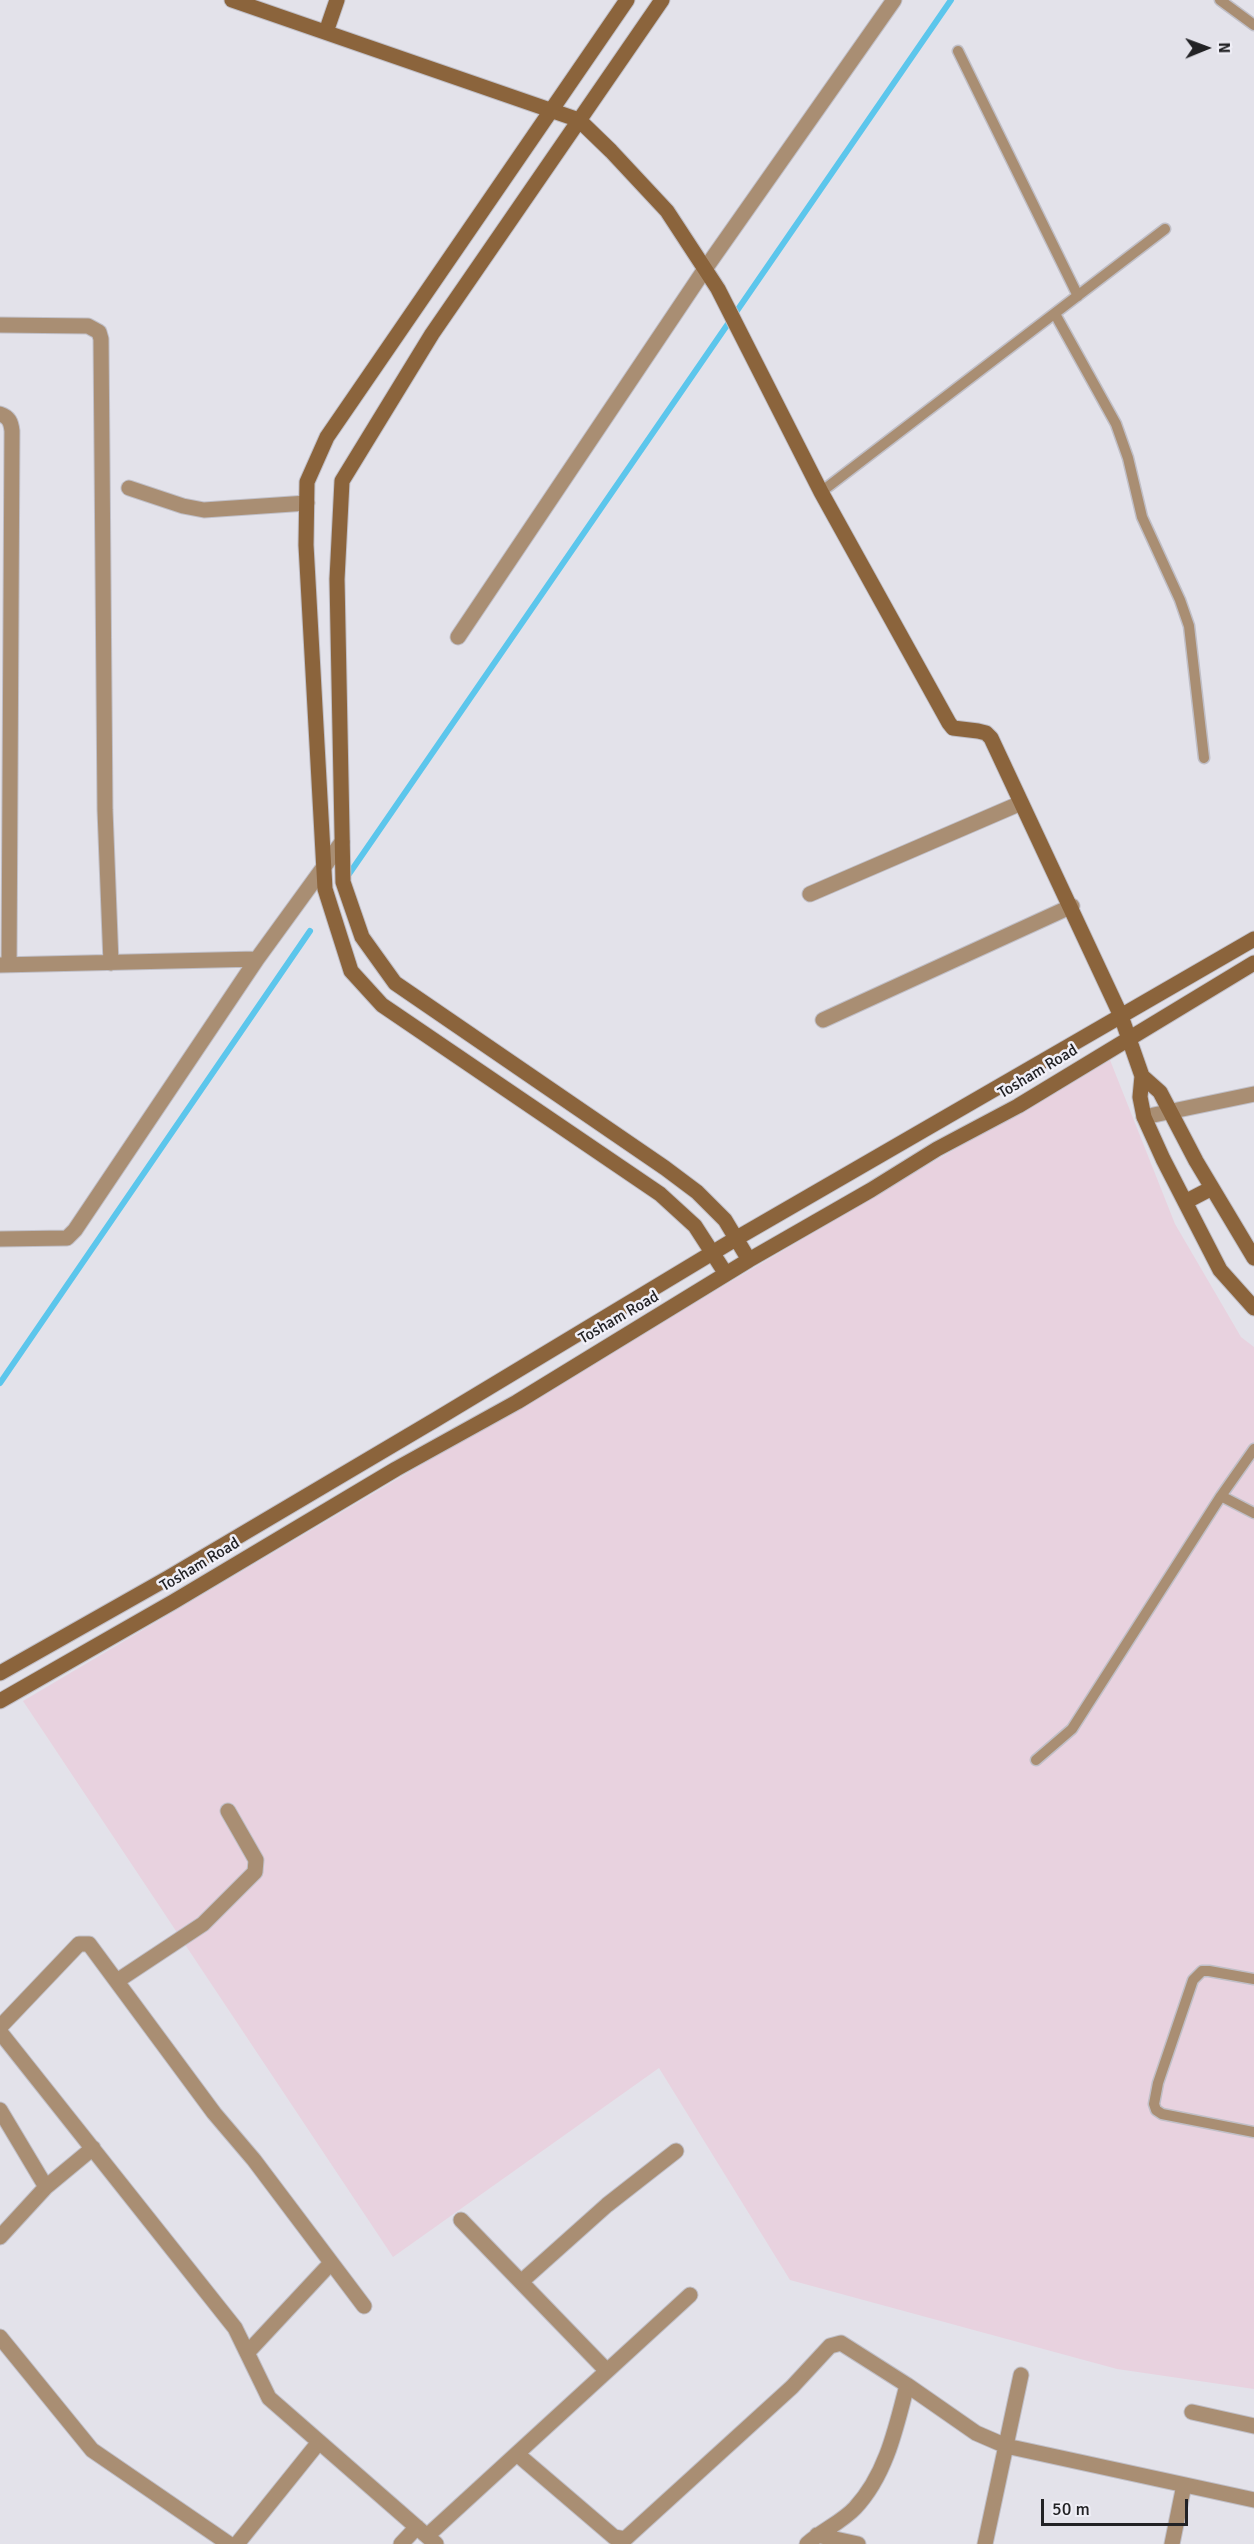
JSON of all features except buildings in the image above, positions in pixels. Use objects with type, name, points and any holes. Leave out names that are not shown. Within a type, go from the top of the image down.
[{"type":"main road","points":[[231,0],[579,120],[667,211],[728,309],[821,492],[952,728],[986,733],[991,738],[1072,906],[1121,1016],[1142,1076],[1140,1097],[1144,1117],[1220,1270],[1254,1308]]},
{"type":"main road","points":[[326,32],[337,0]]},
{"type":"main road","points":[[627,0],[327,437],[307,482],[306,545],[325,889],[351,971],[382,1005],[660,1194],[695,1226],[726,1274]]},
{"type":"main road","points":[[662,0],[432,334],[342,481],[337,579],[343,882],[363,937],[394,983],[666,1168],[704,1199],[725,1220],[750,1260]]},
{"type":"main road","name":"Tosham Road","points":[[0,1673],[168,1578],[737,1238],[1254,939]]},
{"type":"main road","name":"Tosham Road","points":[[0,1701],[183,1596],[396,1469],[517,1402],[726,1274],[937,1149],[1018,1106],[1254,963]]},
{"type":"main road","points":[[1142,1076],[1160,1092],[1212,1188],[1254,1258]]},
{"type":"main road","points":[[1185,1202],[1212,1188]]},
{"type":"street","points":[[458,637],[705,269],[894,0]]},
{"type":"street","points":[[0,325],[88,326],[99,332],[101,339],[105,810],[111,963]]},
{"type":"street","points":[[0,414],[6,416],[12,431],[5,764],[4,964],[257,959]]},
{"type":"street","points":[[129,488],[183,506],[204,510],[307,503]]},
{"type":"street","points":[[810,894],[1021,803]]},
{"type":"street","points":[[0,1239],[67,1238],[75,1230],[257,959],[342,842]]},
{"type":"street","points":[[822,1020],[1072,906]]},
{"type":"street","points":[[1144,1117],[1254,1094]]},
{"type":"street","points":[[117,1981],[203,1923],[255,1872],[256,1860],[228,1811]]},
{"type":"street","points":[[0,2027],[79,1944],[88,1944],[214,2113],[254,2160],[330,2264],[364,2306]]},
{"type":"street","points":[[0,2032],[235,2328],[269,2398],[427,2536]]},
{"type":"street","points":[[0,2110],[46,2187]]},
{"type":"street","points":[[0,2236],[46,2187],[93,2148]]},
{"type":"street","points":[[522,2281],[607,2205],[676,2151]]},
{"type":"street","points":[[461,2220],[607,2371]]},
{"type":"street","points":[[247,2353],[330,2264]]},
{"type":"street","points":[[401,2544],[427,2536],[690,2295]]},
{"type":"street","points":[[0,2337],[92,2450],[229,2544]]},
{"type":"street","points":[[517,2454],[614,2537],[625,2539],[792,2387],[830,2346],[841,2343],[976,2433],[1006,2446],[1254,2500]]},
{"type":"street","points":[[985,2544],[1021,2375]]},
{"type":"street","points":[[812,2540],[855,2508],[882,2468],[907,2385]]},
{"type":"street","points":[[1192,2412],[1254,2426]]},
{"type":"street","points":[[237,2544],[319,2442]]},
{"type":"street","points":[[1172,2544],[1184,2485]]},
{"type":"street","points":[[812,2540],[858,2544]]},
{"type":"lane","points":[[1220,0],[1254,25]]},
{"type":"lane","points":[[958,51],[1078,296]]},
{"type":"lane","points":[[821,492],[1165,229]]},
{"type":"lane","points":[[1055,314],[1116,424],[1128,458],[1142,517],[1180,600],[1189,626],[1204,758]]},
{"type":"lane","points":[[1036,1760],[1072,1729],[1221,1496],[1254,1449]]},
{"type":"lane","points":[[1221,1496],[1254,1513]]},
{"type":"lane","points":[[1253,1976],[1202,1971],[1193,1980],[1158,2083],[1154,2104],[1156,2110],[1162,2114],[1254,2132]]},
{"type":"shaded area","points":[[1110,1060],[1175,1224],[1241,1337],[1254,1347],[1254,2389],[1117,2369],[790,2280],[659,2068],[393,2257],[23,1701],[919,1170]]},
{"type":"waterway","points":[[349,874],[951,0]]},
{"type":"waterway","points":[[0,1383],[310,931]]}]
